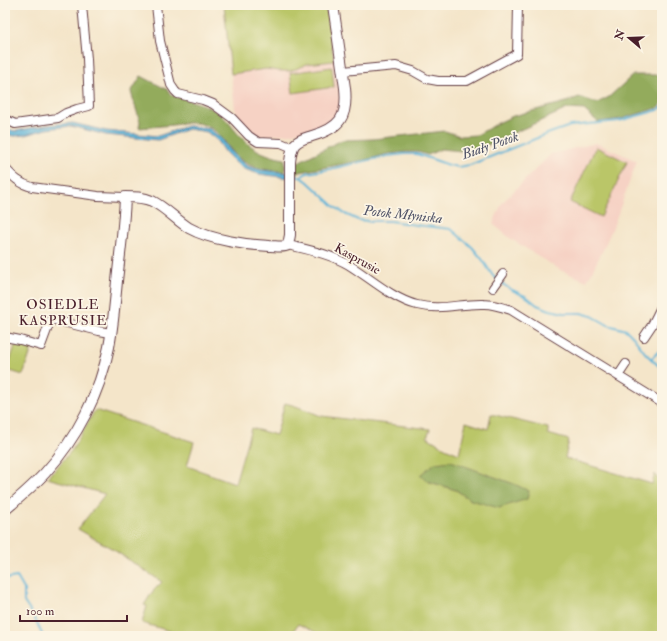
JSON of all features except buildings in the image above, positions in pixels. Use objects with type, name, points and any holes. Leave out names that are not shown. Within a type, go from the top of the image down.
[{"type":"street","points":[[5,119],[15,124],[58,118],[66,113],[88,106],[87,59],[82,5]]},
{"type":"street","points":[[156,5],[160,41],[171,85],[175,92],[213,104],[232,118],[249,136],[258,142],[281,143],[293,148]]},
{"type":"street","points":[[288,245],[290,235],[290,166],[293,148],[300,140],[325,132],[332,128],[341,119],[345,110],[346,102],[343,71],[333,5]]},
{"type":"street","points":[[343,71],[396,66],[413,71],[427,79],[438,81],[467,81],[517,54],[518,5]]},
{"type":"street","name":"Kasprusie","points":[[5,168],[18,181],[32,187],[98,196],[141,197],[152,201],[186,226],[209,236],[232,242],[283,247],[288,245],[319,252],[340,261],[398,297],[414,304],[438,308],[484,304],[495,305],[510,310],[662,403]]},
{"type":"street","points":[[5,510],[44,474],[59,455],[76,431],[90,405],[99,383],[111,333],[125,197]]},
{"type":"street","points":[[493,288],[503,274]]},
{"type":"street","points":[[644,337],[662,305]]},
{"type":"street","points":[[5,337],[42,346],[50,319],[111,333]]},
{"type":"street","points":[[618,376],[626,364]]},
{"type":"shaded area","points":[[334,61],[339,104],[337,114],[330,121],[317,127],[289,134],[258,136],[251,132],[242,122],[235,109],[231,74],[266,69],[279,71],[301,67],[307,64]]},
{"type":"shaded area","points":[[596,143],[637,161],[613,227],[587,281],[562,271],[511,239],[493,224],[502,203],[551,154]]},
{"type":"green space","points":[[224,5],[326,5],[334,61],[307,64],[290,71],[266,69],[231,74]]},
{"type":"green space","points":[[332,67],[334,87],[293,93],[290,73]]},
{"type":"green space","points":[[633,75],[662,75],[662,104],[657,108],[621,119],[598,122],[584,110],[567,109],[472,152],[441,149],[428,155],[418,152],[387,154],[370,159],[295,173],[294,164],[342,140],[373,139],[445,131],[460,136],[477,135],[513,116],[566,102],[579,97],[597,103],[609,97]]},
{"type":"green space","points":[[141,76],[168,90],[171,95],[201,104],[217,112],[247,143],[257,150],[274,157],[285,159],[285,172],[260,168],[246,163],[233,153],[214,130],[197,123],[139,128],[140,122],[131,92]]},
{"type":"green space","points":[[596,147],[627,162],[601,217],[570,202]]},
{"type":"green space","points":[[16,343],[32,348],[23,375],[7,370]]},
{"type":"green space","points":[[285,403],[321,416],[430,429],[427,437],[445,448],[459,454],[466,422],[488,429],[491,414],[548,428],[548,434],[569,440],[565,458],[652,484],[655,474],[662,486],[662,636],[324,636],[298,624],[290,636],[187,636],[142,623],[147,606],[144,605],[153,591],[162,582],[111,548],[78,529],[105,494],[47,478],[72,450],[95,410],[194,442],[187,466],[235,483],[251,428],[276,435]],"holes":[[[427,481],[529,491],[526,499],[471,500],[456,490]]]},
{"type":"green space","points":[[451,461],[529,491],[527,499],[499,508],[471,500],[456,490],[427,481],[420,475],[435,463]]},
{"type":"water","points":[[73,123],[106,131],[158,136],[188,126],[210,129],[222,139],[238,159],[247,166],[261,170],[290,173],[290,178],[259,174],[244,169],[226,153],[218,141],[207,132],[202,131],[188,129],[158,140],[106,135],[71,126],[46,129],[25,135],[15,136],[5,134],[5,129],[16,131],[46,125]]},
{"type":"waterway","name":"Biały Potok","points":[[300,177],[307,173],[387,156],[405,154],[417,154],[458,167],[470,165],[570,126],[619,121],[658,110],[662,107]]},
{"type":"waterway","name":"Potok Młyniska","points":[[293,176],[300,177],[307,181],[335,207],[358,220],[391,221],[451,229],[472,247],[493,276],[497,279]]},
{"type":"waterway","name":"Potok Młyniska","points":[[500,282],[510,289],[527,297],[537,305],[550,310],[564,313],[581,313],[592,316],[608,325],[626,330],[646,354],[662,369]]},
{"type":"waterway","points":[[651,359],[662,348]]},
{"type":"waterway","points":[[5,579],[17,577],[24,589],[24,602],[34,617],[43,636]]},
{"type":"district","name":"OSIEDLE KASPRUSIE","points":[[63,312]]}]
